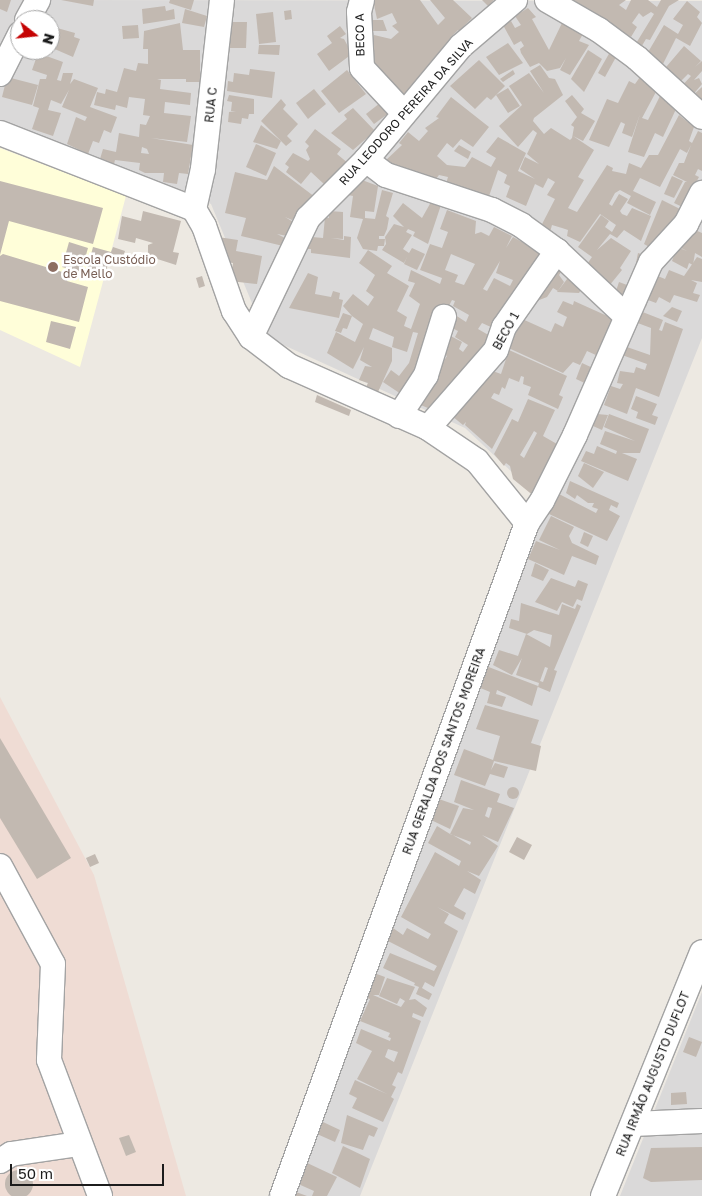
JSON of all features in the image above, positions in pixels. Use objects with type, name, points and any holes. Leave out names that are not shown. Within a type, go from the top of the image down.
[{"type":"street","name":"RUA C","points":[[194,209],[203,169],[222,0]]},
{"type":"street","name":"BECO A","points":[[362,0],[359,12],[362,68],[404,113]]},
{"type":"street","points":[[547,0],[600,30],[637,58],[702,117]]},
{"type":"street","name":"RUA LEODORO PEREIRA DA SILVA","points":[[251,337],[308,218],[366,160],[461,46],[510,2]]},
{"type":"street","points":[[1,67],[10,51]]},
{"type":"street","points":[[0,133],[194,209],[204,226],[234,311],[251,337],[289,366],[428,428],[477,461],[527,523]]},
{"type":"street","points":[[366,160],[386,175],[492,210],[521,225],[557,251],[625,315]]},
{"type":"street","name":"RUA GERALDA DOS SANTOS MOREIRA","points":[[282,1196],[527,523],[542,501],[575,435],[625,315],[651,262],[686,224],[702,193]]},
{"type":"street","name":"BECO 1","points":[[428,428],[496,350],[504,328],[557,251]]},
{"type":"street","points":[[399,416],[426,375],[444,317]]},
{"type":"street","points":[[0,866],[54,964],[49,1060],[100,1196]]},
{"type":"street","name":"RUA IRMÃO AUGUSTO DUFLOT","points":[[603,1196],[702,952]]},
{"type":"street","points":[[633,1124],[702,1121]]},
{"type":"street","points":[[0,1161],[12,1154],[79,1144]]},
{"type":"shaded area","points":[[0,0],[702,1],[702,338],[360,1196],[295,1196],[535,535],[533,492],[465,428],[266,337],[211,204],[0,120]]},
{"type":"shaded area","name":"Escola Custódio de Mello","points":[[0,148],[126,196],[80,367],[0,330]]},
{"type":"shaded area","points":[[0,697],[94,875],[186,1196],[0,1196]]},
{"type":"shaded area","points":[[702,992],[702,1196],[620,1196]]},
{"type":"building","points":[[0,0],[11,0],[7,12],[0,9]]},
{"type":"building","points":[[61,0],[94,0],[93,6]]},
{"type":"building","points":[[170,0],[194,0],[191,10],[169,3]]},
{"type":"building","points":[[373,0],[420,0],[438,25],[445,18],[430,0],[453,0],[472,18],[462,28],[466,30],[462,34],[458,30],[451,37],[453,40],[409,100],[368,62],[374,35],[391,39],[399,32],[392,26],[397,23],[392,13],[377,19]]},
{"type":"building","points":[[482,0],[494,0],[488,6]]},
{"type":"building","points":[[574,0],[626,0],[619,5],[626,10],[631,0],[648,0],[657,7],[661,0],[679,0],[669,6],[650,40],[646,39],[640,49],[635,45],[654,14],[651,12],[643,17],[639,13],[632,23],[637,27],[631,37],[604,20],[570,7]]},
{"type":"building","points":[[687,1],[700,12],[697,17],[702,23],[690,46],[676,38],[660,70],[644,59],[664,25],[678,34],[683,25],[673,19]]},
{"type":"building","points":[[165,6],[166,11],[174,9],[175,19],[143,24],[142,9]]},
{"type":"building","points":[[528,8],[536,17],[532,19],[549,50],[562,23],[584,32],[579,41],[589,45],[570,75],[560,70],[566,58],[560,68],[547,71],[539,63],[530,67],[521,53],[520,49],[524,46],[521,41],[514,45],[503,25],[511,21],[515,28],[521,25],[515,16]]},
{"type":"building","points":[[185,9],[207,16],[204,27],[182,23]]},
{"type":"building","points":[[291,10],[292,19],[285,20],[284,11]]},
{"type":"building","points":[[273,12],[276,42],[259,44],[256,14]]},
{"type":"building","points":[[367,16],[371,16],[371,20],[383,20],[387,31],[367,31]]},
{"type":"building","points":[[226,22],[247,22],[246,48],[226,48]]},
{"type":"building","points":[[180,23],[183,50],[200,50],[200,82],[186,82],[186,79],[157,79],[161,80],[160,89],[191,93],[190,105],[165,102],[164,113],[191,116],[187,142],[151,138],[193,145],[188,174],[179,173],[177,184],[163,182],[164,173],[145,173],[139,170],[140,163],[115,160],[114,164],[100,159],[103,149],[116,152],[119,133],[139,137],[140,124],[146,125],[150,116],[143,115],[145,99],[129,97],[127,108],[116,105],[115,110],[94,105],[97,92],[105,94],[106,89],[117,92],[124,68],[136,71],[138,63],[148,64],[148,49],[143,49],[144,31]],"holes":[[[142,147],[147,149],[149,154],[141,153]]]},
{"type":"building","points":[[138,25],[139,38],[123,39],[122,26]]},
{"type":"building","points":[[340,26],[346,34],[340,38],[344,39],[352,54],[329,71],[317,54],[332,43],[327,36]]},
{"type":"building","points":[[60,29],[75,33],[74,37],[80,39],[73,57],[60,51]]},
{"type":"building","points":[[508,43],[523,63],[499,75],[486,57]]},
{"type":"building","points":[[259,45],[280,45],[279,55],[258,54]]},
{"type":"building","points":[[684,46],[701,61],[695,67],[702,61],[702,71],[694,80],[699,78],[702,84],[691,97],[702,87],[702,114],[680,88],[691,76],[688,74],[675,87],[661,73]]},
{"type":"building","points":[[588,50],[602,59],[584,92],[571,79]]},
{"type":"building","points":[[610,52],[616,57],[605,77],[598,73]]},
{"type":"building","points":[[36,60],[57,60],[63,62],[57,80],[61,81],[63,73],[73,73],[70,84],[74,79],[98,88],[90,107],[117,117],[111,133],[104,130],[99,143],[93,141],[88,154],[67,144],[76,117],[85,121],[87,117],[62,107],[69,90],[61,104],[51,100],[48,110],[61,113],[53,136],[32,129],[39,108],[33,106],[40,79],[46,79],[47,75],[32,70]]},
{"type":"building","points":[[479,60],[505,86],[491,100],[487,97],[475,109],[450,86]]},
{"type":"building","points":[[540,65],[549,78],[555,79],[563,95],[534,118],[533,121],[544,134],[551,128],[570,140],[572,138],[574,127],[571,125],[577,117],[565,101],[572,95],[584,109],[581,113],[595,121],[583,141],[573,136],[594,150],[578,177],[584,180],[568,208],[577,212],[607,165],[613,168],[612,171],[626,174],[629,163],[641,168],[649,155],[658,155],[679,115],[694,127],[689,141],[692,143],[698,131],[702,133],[702,171],[698,169],[695,175],[699,177],[694,186],[691,211],[674,203],[685,182],[687,182],[673,175],[679,163],[684,163],[691,145],[687,153],[680,149],[660,187],[640,178],[633,191],[656,202],[650,215],[627,203],[631,196],[620,190],[615,193],[609,204],[612,206],[619,194],[628,199],[620,211],[622,214],[627,216],[632,208],[651,216],[641,241],[624,230],[617,238],[610,234],[597,250],[611,238],[631,251],[620,268],[622,270],[609,286],[585,267],[592,257],[578,247],[601,215],[609,221],[605,227],[612,232],[616,225],[600,214],[580,242],[567,236],[568,230],[552,225],[550,232],[540,228],[555,199],[547,195],[555,182],[548,178],[543,188],[535,184],[526,206],[506,197],[510,186],[504,183],[507,175],[498,170],[487,202],[445,187],[448,177],[439,175],[430,187],[385,161],[402,145],[399,143],[408,132],[419,141],[428,131],[425,128],[439,118],[436,117],[451,97],[489,127],[473,147],[461,139],[453,148],[447,143],[437,156],[447,165],[465,167],[472,157],[491,167],[496,158],[486,152],[498,137],[526,153],[518,171],[535,179],[520,169],[525,157],[539,164],[527,154],[537,133],[533,130],[518,147],[499,126],[522,105],[509,86],[529,73],[544,93],[530,71]]},
{"type":"building","points":[[250,69],[275,72],[272,98],[227,91],[228,81],[233,82],[234,73],[249,75]]},
{"type":"building","points":[[347,70],[366,94],[339,113],[321,91]]},
{"type":"building","points":[[513,70],[515,74],[503,82],[500,79]]},
{"type":"building","points":[[7,77],[38,85],[32,105],[2,97]]},
{"type":"building","points":[[640,77],[657,90],[642,118],[648,120],[661,94],[677,107],[663,137],[655,133],[644,157],[628,152],[640,114],[632,137],[622,133],[625,124],[621,122],[609,147],[589,140],[607,99],[618,103],[629,81],[635,84]]},
{"type":"building","points":[[508,88],[520,106],[508,113],[496,95]]},
{"type":"building","points":[[314,89],[326,104],[308,119],[296,103]]},
{"type":"building","points":[[229,95],[254,99],[254,114],[249,114],[248,119],[242,118],[241,124],[228,122],[229,112],[236,111],[231,111],[232,102],[227,101]]},
{"type":"building","points":[[281,99],[286,105],[283,109],[298,124],[287,136],[292,141],[286,146],[261,121]]},
{"type":"building","points":[[380,103],[389,113],[374,124],[366,114]]},
{"type":"building","points":[[353,108],[375,131],[353,150],[331,133],[347,119],[344,115]]},
{"type":"building","points":[[261,125],[281,141],[277,149],[253,142]]},
{"type":"building","points":[[315,129],[341,149],[337,154],[349,164],[325,185],[311,172],[301,184],[286,172],[289,167],[285,164],[293,153],[308,161],[310,159],[306,150],[309,146],[305,142]]},
{"type":"building","points":[[256,144],[276,153],[266,176],[246,167]]},
{"type":"building","points":[[459,145],[471,152],[468,159],[454,151]]},
{"type":"building","points":[[274,166],[315,197],[302,215],[297,214],[292,220],[285,217],[295,223],[287,236],[277,234],[285,238],[283,246],[241,236],[246,218],[225,213],[235,172],[267,180]]},
{"type":"building","points":[[672,176],[683,181],[674,198],[664,194]]},
{"type":"building","points":[[362,180],[378,186],[374,212],[365,211],[365,218],[375,219],[382,190],[393,193],[386,216],[389,218],[387,229],[384,236],[379,236],[379,239],[385,239],[384,246],[378,246],[377,251],[363,249],[357,238],[363,219],[350,217],[353,196],[348,195]]},
{"type":"building","points":[[0,181],[103,208],[93,244],[9,221],[0,255]]},
{"type":"building","points":[[662,200],[684,211],[658,252],[644,244]]},
{"type":"building","points":[[431,202],[441,205],[428,244],[413,236],[415,232],[408,229],[406,232],[412,235],[403,249],[409,253],[412,248],[425,254],[417,270],[404,264],[407,257],[404,263],[382,250],[386,244],[385,237],[394,224],[404,227],[393,216],[403,203],[422,218]]},
{"type":"building","points":[[447,210],[476,221],[475,234],[481,232],[489,236],[494,227],[512,236],[506,248],[513,237],[547,256],[493,328],[482,323],[478,329],[497,340],[435,411],[416,403],[447,356],[436,350],[445,333],[462,342],[459,349],[463,352],[468,345],[455,337],[458,331],[446,325],[452,313],[466,322],[469,315],[453,306],[455,301],[452,300],[425,352],[420,350],[425,353],[404,396],[383,382],[391,370],[399,376],[409,363],[418,333],[413,332],[407,352],[392,347],[394,337],[373,328],[369,339],[392,348],[392,361],[378,392],[366,387],[368,383],[359,380],[365,366],[372,367],[360,360],[364,347],[353,369],[327,353],[336,332],[355,342],[363,324],[343,306],[353,294],[368,306],[374,297],[366,291],[375,275],[359,263],[368,250],[392,266],[387,273],[409,286],[397,311],[407,317],[404,326],[411,329],[420,304],[409,296],[415,283],[408,281],[411,270],[440,284],[442,278],[420,270],[430,244],[442,248],[448,232],[440,229]],"holes":[[[451,254],[475,264],[464,285],[455,282],[458,275],[445,270]],[[500,261],[496,273],[513,280],[510,286],[494,278],[487,291],[483,289]]]},
{"type":"building","points":[[143,211],[181,221],[173,252],[179,253],[176,265],[148,256],[148,245],[153,243],[136,238],[135,243],[118,239],[122,216],[141,221]]},
{"type":"building","points":[[329,211],[343,212],[343,239],[331,238],[344,240],[344,236],[351,237],[350,258],[311,253],[311,249],[305,249],[307,240],[312,240],[312,237],[323,238],[325,217],[329,218]]},
{"type":"building","points":[[688,227],[702,233],[702,257],[695,253],[693,265],[689,263],[687,269],[672,261],[677,247],[687,251],[679,247]]},
{"type":"building","points":[[218,237],[238,240],[236,251],[262,256],[257,284],[230,281],[233,263],[225,262]]},
{"type":"building","points":[[69,242],[88,248],[81,272],[62,267]]},
{"type":"building","points":[[93,247],[111,252],[113,247],[125,251],[122,260],[110,257],[104,278],[86,273]]},
{"type":"building","points":[[638,253],[650,257],[647,266],[636,263]]},
{"type":"building","points":[[3,254],[69,274],[67,281],[88,287],[79,322],[0,301],[0,256]]},
{"type":"building","points":[[697,257],[702,259],[702,282],[691,280],[697,283],[693,293],[700,295],[697,302],[674,295],[670,303],[659,297],[656,303],[648,300],[646,307],[640,304],[648,272],[665,279],[669,270],[684,276]]},
{"type":"building","points":[[556,264],[563,269],[559,275],[564,282],[558,291],[553,288],[547,297],[529,304]]},
{"type":"building","points":[[308,273],[318,277],[315,294],[331,297],[333,291],[340,293],[339,299],[343,300],[339,318],[289,308]]},
{"type":"building","points":[[571,274],[584,285],[579,293],[557,292]]},
{"type":"building","points":[[202,276],[205,286],[199,288],[196,278]]},
{"type":"building","points":[[619,282],[635,288],[629,303],[614,297]]},
{"type":"building","points":[[563,301],[573,305],[574,301],[614,319],[598,356],[587,351],[580,365],[573,362],[563,373],[500,344],[520,318],[551,332],[555,323],[563,327],[567,317],[557,312]]},
{"type":"building","points":[[672,307],[682,311],[677,322],[663,316]]},
{"type":"building","points":[[640,311],[663,320],[659,330],[662,331],[665,322],[683,329],[659,397],[636,388],[627,414],[604,405],[611,386],[620,389],[623,384],[617,383],[620,371],[634,373],[636,367],[645,370],[647,364],[622,355],[624,346],[650,355],[651,328],[635,322]]},
{"type":"building","points":[[343,313],[352,316],[347,329],[343,328],[341,333],[335,331]]},
{"type":"building","points":[[51,321],[76,327],[70,349],[46,342]]},
{"type":"building","points":[[509,350],[567,376],[559,395],[563,397],[558,409],[528,395],[531,387],[523,384],[524,377],[521,376],[519,382],[509,378],[505,389],[502,387],[499,395],[494,393],[491,398],[513,409],[492,449],[465,425],[466,422],[463,425],[447,412],[490,370],[501,374]]},
{"type":"building","points":[[582,363],[595,369],[589,385],[576,379]]},
{"type":"building","points":[[317,395],[351,410],[349,416],[315,402]]},
{"type":"building","points":[[636,396],[657,404],[652,415],[658,417],[655,425],[636,418],[638,412],[631,409]]},
{"type":"building","points":[[528,399],[555,410],[543,436],[564,448],[535,497],[513,479],[510,466],[506,463],[504,466],[494,454],[512,419],[518,422]],"holes":[[[534,431],[537,433],[524,458],[520,455]]]},
{"type":"building","points":[[597,414],[608,415],[602,430],[593,426]]},
{"type":"building","points":[[609,414],[649,429],[640,453],[622,453],[637,459],[628,481],[581,461],[586,451],[594,454],[597,446],[616,454],[617,451],[600,444],[605,431],[635,441],[604,427]]},
{"type":"building","points":[[584,463],[604,472],[593,488],[578,476]]},
{"type":"building","points":[[570,481],[619,503],[617,508],[611,505],[609,510],[620,516],[607,541],[549,514],[559,494],[596,513],[598,509],[592,507],[594,503],[588,503],[577,495],[575,499],[566,493]]},
{"type":"building","points":[[551,516],[574,527],[569,536],[572,543],[599,556],[596,565],[572,556],[564,575],[528,559],[536,541],[560,550],[539,540]]},
{"type":"building","points":[[584,532],[593,536],[588,547],[580,543]]},
{"type":"building","points":[[535,563],[549,570],[543,581],[531,576]]},
{"type":"building","points":[[551,578],[575,587],[578,580],[588,584],[582,601],[577,599],[573,607],[562,602],[557,611],[535,602]]},
{"type":"building","points":[[521,603],[559,615],[562,604],[575,609],[577,604],[581,606],[554,670],[557,671],[550,692],[538,687],[539,683],[516,675],[522,658],[512,675],[493,665],[499,650],[518,656],[526,634],[550,647],[552,635],[534,630],[527,634],[509,628],[511,619],[519,621]],"holes":[[[545,667],[548,668],[543,682],[540,681]]]},
{"type":"building","points":[[486,666],[538,686],[532,706],[497,690],[496,694],[506,697],[502,707],[487,703],[490,692],[478,687]]},
{"type":"building","points":[[485,705],[539,720],[531,743],[541,746],[536,771],[494,761],[491,770],[495,763],[508,767],[504,778],[490,774],[485,786],[454,775],[464,749],[493,760],[500,736],[476,729]]},
{"type":"building","points":[[0,738],[71,858],[37,879],[0,818]]},
{"type":"building","points":[[461,780],[500,794],[497,802],[514,808],[498,842],[482,835],[498,846],[479,876],[467,871],[481,880],[475,894],[464,888],[454,906],[466,913],[463,920],[437,907],[449,914],[444,923],[458,931],[434,987],[425,982],[422,988],[432,994],[429,1000],[416,994],[419,987],[414,985],[415,983],[383,968],[390,953],[434,971],[437,966],[386,940],[393,928],[403,935],[407,928],[428,939],[431,934],[401,917],[435,852],[459,866],[461,861],[428,843],[437,826],[450,834],[463,808],[474,810],[454,802]],"holes":[[[488,807],[492,808],[489,818],[485,816]],[[453,835],[471,842],[470,845]]]},
{"type":"building","points":[[513,787],[519,793],[513,799],[507,793]]},
{"type":"building","points":[[436,798],[459,806],[450,829],[431,820]]},
{"type":"building","points":[[517,837],[532,845],[524,860],[509,852]]},
{"type":"building","points":[[95,854],[99,863],[90,867],[86,858]]},
{"type":"building","points":[[374,973],[385,977],[379,995],[373,995],[401,1007],[405,1001],[400,998],[397,1004],[379,996],[387,978],[415,987],[409,1000],[415,999],[427,1008],[423,1017],[413,1013],[412,1017],[421,1021],[402,1074],[398,1072],[392,1085],[396,1087],[391,1097],[394,1099],[383,1122],[352,1108],[357,1098],[349,1094],[355,1080],[387,1094],[357,1079],[372,1051],[356,1043],[361,1029],[390,1041],[391,1038],[388,1037],[390,1033],[360,1021],[370,999],[363,997]],"holes":[[[388,1049],[398,1052],[394,1062],[385,1057]]]},
{"type":"building","points":[[689,1037],[702,1042],[696,1057],[683,1052]]},
{"type":"building","points":[[686,1092],[687,1104],[671,1105],[671,1093]]},
{"type":"building","points":[[347,1115],[378,1128],[374,1137],[369,1135],[363,1150],[341,1143]]},
{"type":"building","points":[[323,1122],[340,1130],[335,1142],[317,1134]]},
{"type":"building","points":[[129,1135],[136,1152],[126,1156],[119,1138]]},
{"type":"building","points":[[343,1146],[370,1159],[360,1188],[332,1173]]},
{"type":"building","points":[[702,1147],[702,1180],[651,1182],[643,1178],[651,1148]]},
{"type":"building","points":[[303,1161],[337,1177],[327,1196],[312,1196],[314,1191],[296,1183]]},
{"type":"building","points":[[19,1170],[29,1174],[33,1184],[29,1194],[19,1198],[9,1194],[5,1184],[9,1174]]},
{"type":"building","points":[[296,1192],[307,1196],[294,1196]]},
{"type":"place","name":"Escola Custódio de Mello","points":[[53,267]]}]
